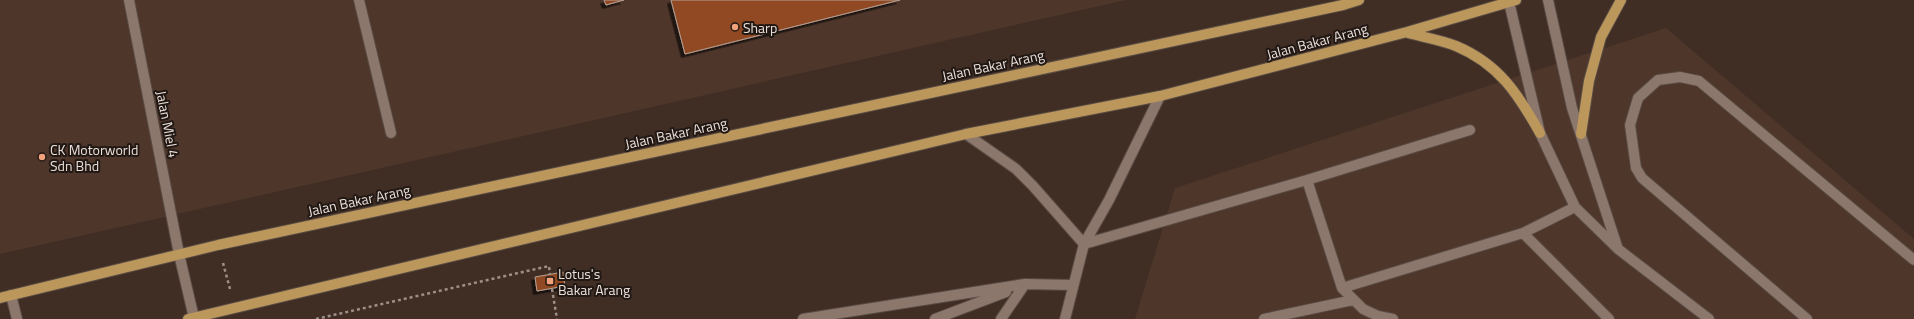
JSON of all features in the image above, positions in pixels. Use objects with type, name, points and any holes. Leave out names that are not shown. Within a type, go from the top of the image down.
[{"type":"main road","name":"Jalan Bakar Arang","points":[[0,298],[218,245],[1335,7],[1359,0]]},
{"type":"main road","name":"Jalan Bakar Arang","points":[[191,318],[966,134],[1160,96],[1407,32],[1511,0]]},
{"type":"main road","points":[[1581,134],[1589,81],[1601,37],[1621,0]]},
{"type":"main road","points":[[1407,32],[1455,46],[1489,64],[1518,96],[1540,133]]},
{"type":"street","name":"Jalan Miel 4","points":[[129,0],[191,318]]},
{"type":"street","points":[[359,0],[391,133]]},
{"type":"street","points":[[1511,0],[1540,133],[1575,207],[1618,249],[1709,319]]},
{"type":"street","points":[[1548,0],[1572,108],[1618,249]]},
{"type":"street","points":[[1808,319],[1642,178],[1636,168],[1630,125],[1638,98],[1658,80],[1680,77],[1699,81],[1914,260]]},
{"type":"street","points":[[1065,319],[1072,285],[1084,244],[1109,200],[1160,96]]},
{"type":"street","points":[[1084,244],[1307,180],[1470,130]]},
{"type":"street","points":[[966,134],[1016,170],[1033,186],[1084,244]]},
{"type":"street","points":[[1307,180],[1342,288],[1363,309],[1378,316],[1393,319]]},
{"type":"street","points":[[1342,288],[1523,233],[1575,207]]},
{"type":"street","points":[[1523,233],[1608,319]]},
{"type":"street","points":[[803,319],[1025,284],[1072,285]]},
{"type":"street","points":[[934,319],[1025,284]]},
{"type":"street","points":[[1001,319],[1025,284]]},
{"type":"street","points":[[11,295],[17,319]]},
{"type":"street","points":[[1264,319],[1353,300]]},
{"type":"path","points":[[218,245],[235,308]]},
{"type":"path","points":[[316,319],[549,266],[550,275]]},
{"type":"path","points":[[552,289],[557,319]]},
{"type":"shaded area","points":[[0,0],[1126,0],[0,254]]},
{"type":"shaded area","points":[[1666,28],[1914,239],[1914,319],[1135,319],[1175,188]]},
{"type":"building","points":[[604,0],[624,0],[606,5]]},
{"type":"building","name":"Sharp","points":[[671,0],[900,0],[685,54]]},
{"type":"building","points":[[563,272],[565,286],[537,291],[535,277]]},
{"type":"place","name":"Sharp","points":[[735,27]]},
{"type":"place","name":"CK Motorworld Sdn Bhd","points":[[42,157]]},
{"type":"place","name":"Lotus's Bakar Arang","points":[[550,281]]}]
